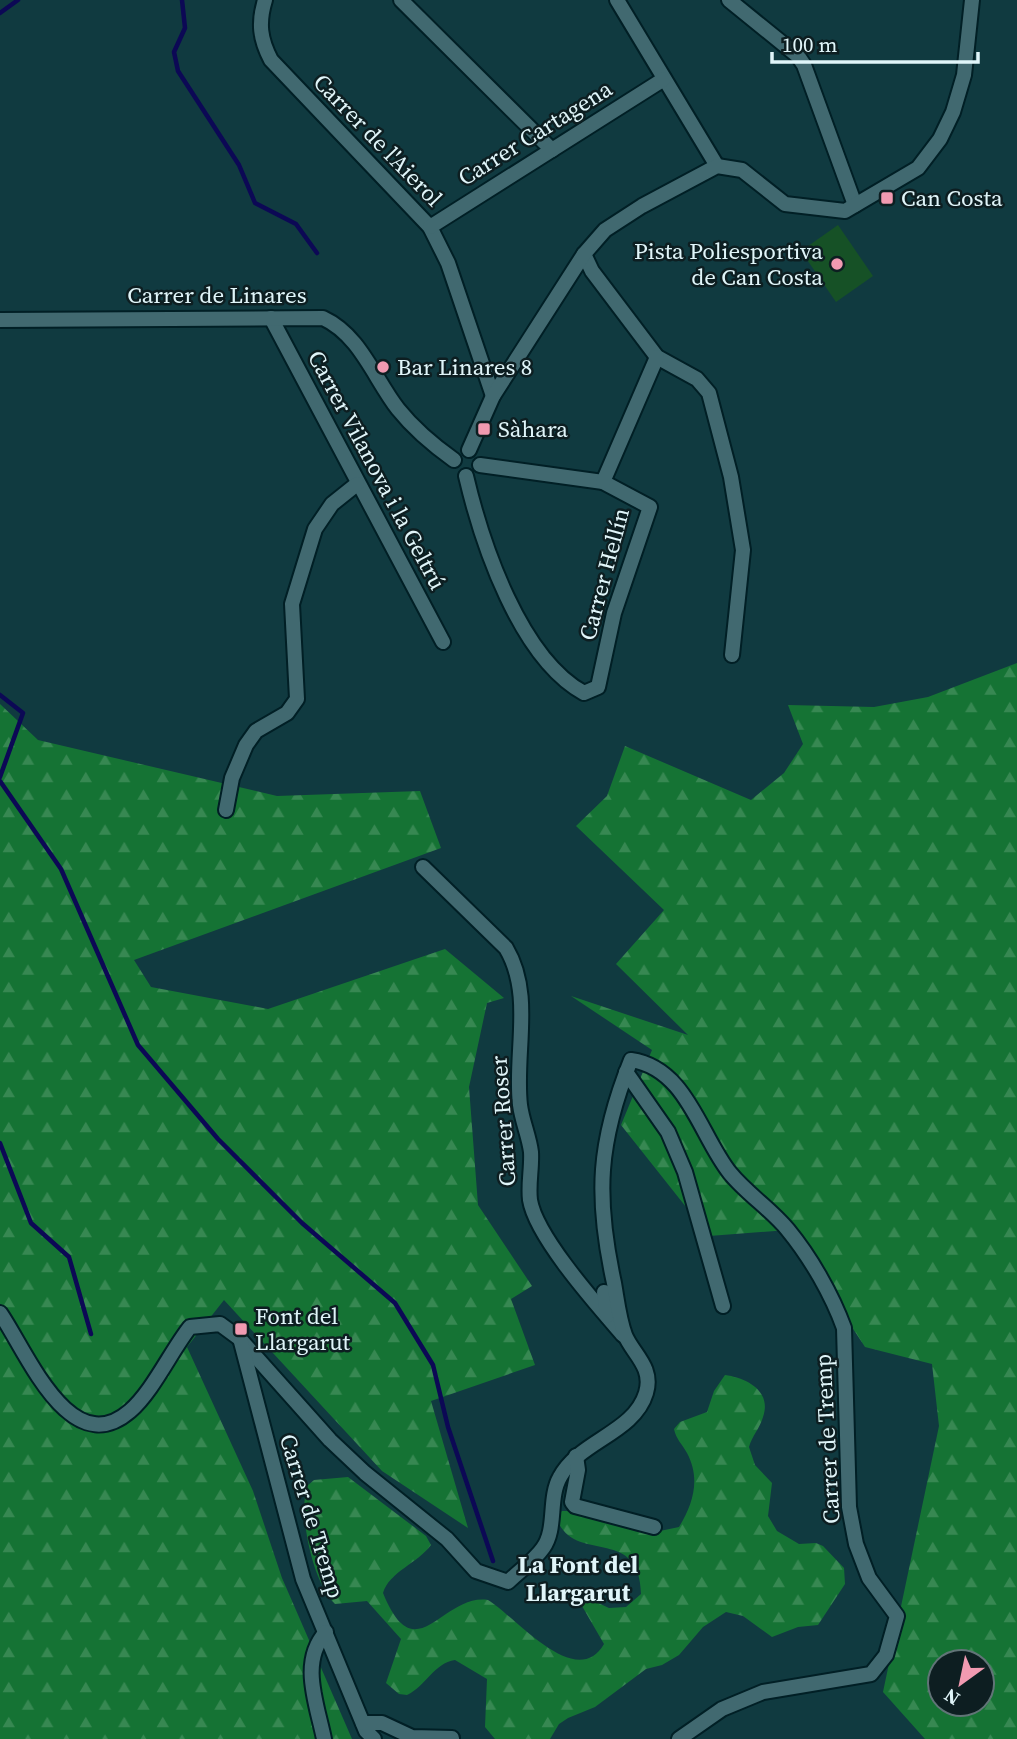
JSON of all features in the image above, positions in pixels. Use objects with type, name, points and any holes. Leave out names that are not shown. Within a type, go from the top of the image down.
[{"type":"street","name":"Carrer de l'Aierol","points":[[265,0],[260,18],[261,42],[271,60],[430,227],[448,263],[493,396]]},
{"type":"street","points":[[401,0],[552,150]]},
{"type":"street","points":[[617,0],[717,166]]},
{"type":"street","points":[[729,0],[798,56],[804,65],[855,205]]},
{"type":"street","points":[[469,450],[493,396],[584,254],[605,230],[616,222],[717,166],[742,170],[785,204],[845,211],[918,168],[940,139],[953,112],[964,75],[972,0]]},
{"type":"street","name":"Carrer Cartagena","points":[[430,227],[664,79]]},
{"type":"street","points":[[584,254],[592,271],[657,357],[697,379],[709,393],[731,477],[743,550],[732,656]]},
{"type":"street","name":"Carrer Vilanova i la Geltrú","points":[[271,318],[443,642]]},
{"type":"street","name":"Carrer de Linares","points":[[0,320],[323,318],[346,332],[398,409],[433,445],[454,460]]},
{"type":"street","points":[[603,482],[657,357]]},
{"type":"street","points":[[469,450],[478,455],[480,465],[474,474],[466,476],[457,471],[454,460],[460,452],[469,450]]},
{"type":"street","name":"Carrer Hellín","points":[[466,476],[472,505],[514,617],[567,683],[584,693],[598,687],[614,612],[650,507],[603,482],[480,465]]},
{"type":"street","points":[[226,810],[232,778],[246,745],[256,731],[287,713],[296,699],[292,604],[315,529],[332,505],[357,484]]},
{"type":"street","name":"Carrer Roser","points":[[423,867],[506,948],[515,964],[521,1001],[520,1105],[530,1150],[530,1200],[538,1223],[625,1337]]},
{"type":"street","name":"Carrer de Tremp","points":[[629,1066],[645,1062],[665,1075],[695,1112],[722,1162],[788,1230],[836,1305],[844,1328],[849,1507],[856,1544],[869,1578],[897,1616],[897,1626],[886,1655],[871,1674],[763,1692],[722,1709],[679,1739]]},
{"type":"street","points":[[629,1066],[668,1132],[685,1172],[723,1306]]},
{"type":"street","points":[[0,1313],[56,1403],[74,1417],[95,1424],[114,1420],[130,1411],[190,1327],[219,1324],[239,1338],[330,1440],[365,1473],[447,1539],[475,1571],[508,1582],[544,1547],[553,1493],[561,1474],[576,1456],[634,1413],[647,1392],[646,1373],[637,1351],[625,1337],[606,1248],[600,1195],[603,1155],[615,1100],[629,1066]]},
{"type":"street","points":[[604,1292],[607,1316]]},
{"type":"street","name":"Carrer de Tremp","points":[[239,1338],[303,1578],[363,1723],[374,1739]]},
{"type":"street","points":[[576,1456],[578,1470],[572,1502],[575,1506],[654,1527]]},
{"type":"street","points":[[324,1739],[310,1667],[317,1641],[326,1632]]},
{"type":"street","points":[[363,1723],[382,1723],[412,1737],[452,1738]]},
{"type":"green space","name":"Pista Poliesportiva de Can Costa","points":[[838,225],[873,276],[836,302],[801,251]]},
{"type":"green space","points":[[1017,663],[1017,1739],[925,1739],[883,1692],[939,1426],[932,1364],[865,1347],[788,1230],[709,1236],[621,1125],[652,1050],[571,996],[688,1035],[616,964],[664,910],[576,826],[607,796],[625,746],[751,800],[784,773],[803,744],[788,705],[874,707],[928,697]]},
{"type":"green space","points":[[0,704],[38,740],[277,796],[420,791],[441,848],[134,960],[151,987],[268,1009],[445,949],[504,998],[487,1003],[469,1087],[478,1205],[532,1286],[511,1299],[535,1365],[431,1401],[468,1528],[382,1471],[224,1300],[187,1347],[253,1491],[282,1578],[352,1739],[0,1739]]},
{"type":"green space","points":[[725,1375],[756,1387],[764,1400],[763,1417],[749,1447],[755,1465],[772,1483],[768,1516],[777,1531],[799,1544],[816,1543],[823,1546],[844,1568],[845,1584],[818,1625],[798,1627],[772,1637],[743,1616],[726,1612],[703,1627],[679,1655],[662,1665],[646,1669],[595,1707],[568,1718],[559,1724],[550,1739],[495,1739],[485,1727],[487,1679],[455,1660],[441,1665],[407,1695],[399,1694],[386,1683],[401,1639],[367,1601],[335,1604],[327,1594],[309,1548],[304,1514],[307,1486],[314,1480],[348,1477],[426,1536],[431,1545],[391,1579],[383,1593],[395,1616],[407,1627],[419,1629],[457,1607],[472,1601],[488,1600],[562,1656],[578,1660],[592,1657],[604,1644],[582,1606],[583,1596],[609,1608],[626,1607],[641,1594],[638,1572],[629,1559],[618,1552],[575,1540],[564,1531],[556,1516],[562,1511],[569,1511],[660,1531],[679,1527],[694,1491],[694,1472],[674,1429],[680,1422],[707,1412],[714,1391]]},
{"type":"waterway","points":[[0,13],[18,0]]},
{"type":"waterway","points":[[182,0],[185,28],[174,52],[178,71],[239,165],[255,203],[296,224],[317,253]]},
{"type":"waterway","points":[[0,695],[23,713],[0,777]]},
{"type":"waterway","points":[[0,781],[61,869],[138,1045],[218,1139],[302,1223],[395,1303],[433,1365],[448,1427],[493,1561]]},
{"type":"waterway","points":[[0,1143],[31,1223],[69,1257],[91,1334]]},
{"type":"place","name":"Can Costa","points":[[887,198]]},
{"type":"place","name":"Pista Poliesportiva de Can Costa","points":[[837,264]]},
{"type":"place","name":"Bar Linares 8","points":[[383,367]]},
{"type":"place","name":"Sàhara","points":[[484,429]]},
{"type":"place","name":"Font del Llargarut","points":[[241,1329]]},
{"type":"district","name":"La Font del Llargarut","points":[[578,1578]]}]
